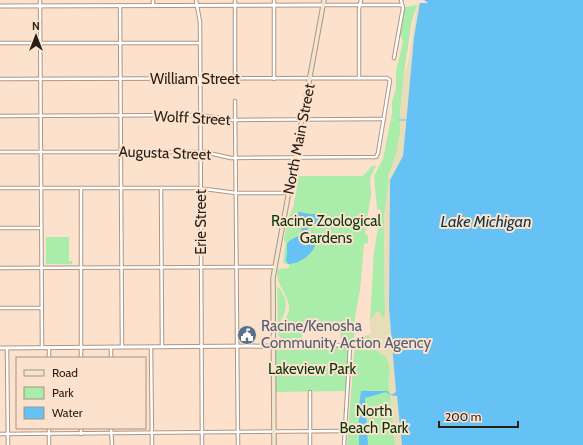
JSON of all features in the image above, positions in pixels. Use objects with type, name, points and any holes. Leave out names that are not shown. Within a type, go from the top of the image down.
[{"type":"main road","name":"North Main Street","points":[[274,445],[272,283],[311,78],[324,0]]},
{"type":"street","points":[[40,0],[42,348]]},
{"type":"street","points":[[153,0],[153,5]]},
{"type":"street","name":"Erie Street","points":[[196,0],[200,22],[202,445]]},
{"type":"street","points":[[235,0],[235,79]]},
{"type":"street","points":[[274,0],[274,79]]},
{"type":"street","points":[[359,78],[361,0]]},
{"type":"street","points":[[394,58],[402,5],[401,0]]},
{"type":"street","points":[[0,6],[402,5]]},
{"type":"street","points":[[120,6],[122,347]]},
{"type":"street","points":[[0,43],[200,43]]},
{"type":"street","name":"William Street","points":[[0,80],[311,78],[390,79],[384,119]]},
{"type":"street","points":[[236,101],[238,445]]},
{"type":"street","name":"Wolff Street","points":[[0,116],[200,115],[236,120],[384,119]]},
{"type":"street","name":"Augusta Street","points":[[0,152],[201,152],[236,158],[377,156],[384,119]]},
{"type":"street","points":[[0,188],[201,188],[236,193],[289,192]]},
{"type":"street","points":[[80,357],[81,188]]},
{"type":"street","points":[[161,188],[162,347]]},
{"type":"street","points":[[0,228],[41,228]]},
{"type":"street","points":[[0,268],[274,267]]},
{"type":"street","points":[[0,308],[42,308]]},
{"type":"street","points":[[0,348],[350,346],[344,445]]},
{"type":"street","points":[[111,347],[111,357]]},
{"type":"street","points":[[151,347],[152,445]]},
{"type":"street","points":[[7,348],[8,445]]},
{"type":"street","points":[[49,348],[49,357]]},
{"type":"street","points":[[310,392],[310,445]]},
{"type":"street","points":[[49,429],[49,445]]},
{"type":"street","points":[[81,429],[81,434]]},
{"type":"street","points":[[111,429],[112,445]]},
{"type":"street","points":[[0,434],[344,431]]},
{"type":"green space","points":[[417,5],[412,20],[404,72],[400,114],[400,133],[396,155],[388,176],[389,179],[384,219],[385,317],[373,317],[370,321],[374,252],[381,210],[377,209],[374,176],[383,159],[392,113],[392,102],[396,88],[396,71],[403,42],[401,36],[399,35],[405,7]]},
{"type":"green space","name":"Racine Zoological Gardens","points":[[372,166],[376,166],[370,178],[371,195],[365,233],[368,236],[368,243],[364,244],[360,290],[355,317],[354,339],[352,339],[352,341],[341,342],[340,329],[318,329],[318,333],[314,333],[314,329],[302,330],[302,342],[286,342],[278,335],[280,327],[288,314],[289,306],[280,286],[277,271],[278,269],[289,268],[289,265],[283,263],[286,241],[284,242],[284,239],[289,216],[293,208],[299,176],[363,176]]},
{"type":"green space","points":[[46,237],[69,237],[69,261],[72,261],[72,264],[46,264]]},
{"type":"green space","points":[[277,286],[284,295],[286,305],[284,315],[278,325]]},
{"type":"green space","name":"North Beach Park","points":[[362,335],[364,335],[362,349],[365,336],[370,335],[371,347],[393,350],[402,445],[347,445],[354,354],[355,349],[360,349],[360,338],[362,338]]},
{"type":"green space","name":"Lakeview Park","points":[[349,345],[347,391],[273,392],[273,346]]},
{"type":"sand","points":[[418,2],[420,5],[414,37],[403,156],[390,180],[389,308],[402,445],[395,445],[388,378],[390,370],[387,358],[371,347],[370,321],[376,312],[380,312],[382,317],[385,317],[384,219],[389,180],[388,176],[396,155],[400,133],[400,114],[404,72],[407,68]]},
{"type":"water","name":"Lake Michigan","points":[[424,0],[583,0],[583,445],[402,445],[397,396],[390,395],[386,392],[365,398],[368,445],[359,445],[359,406],[361,391],[387,391],[391,395],[396,392],[389,308],[390,180],[403,156],[414,37],[420,3],[428,3]]},
{"type":"water","points":[[300,212],[309,214],[323,214],[326,219],[323,223],[309,225],[307,232],[315,239],[314,248],[311,253],[303,260],[288,264],[286,260],[287,244],[290,240],[301,235],[302,225],[293,219],[295,214]]},
{"type":"waterway","points":[[399,120],[408,120]]},
{"type":"place","name":"Racine/Kenosha Community Action Agency","points":[[247,335]]}]
